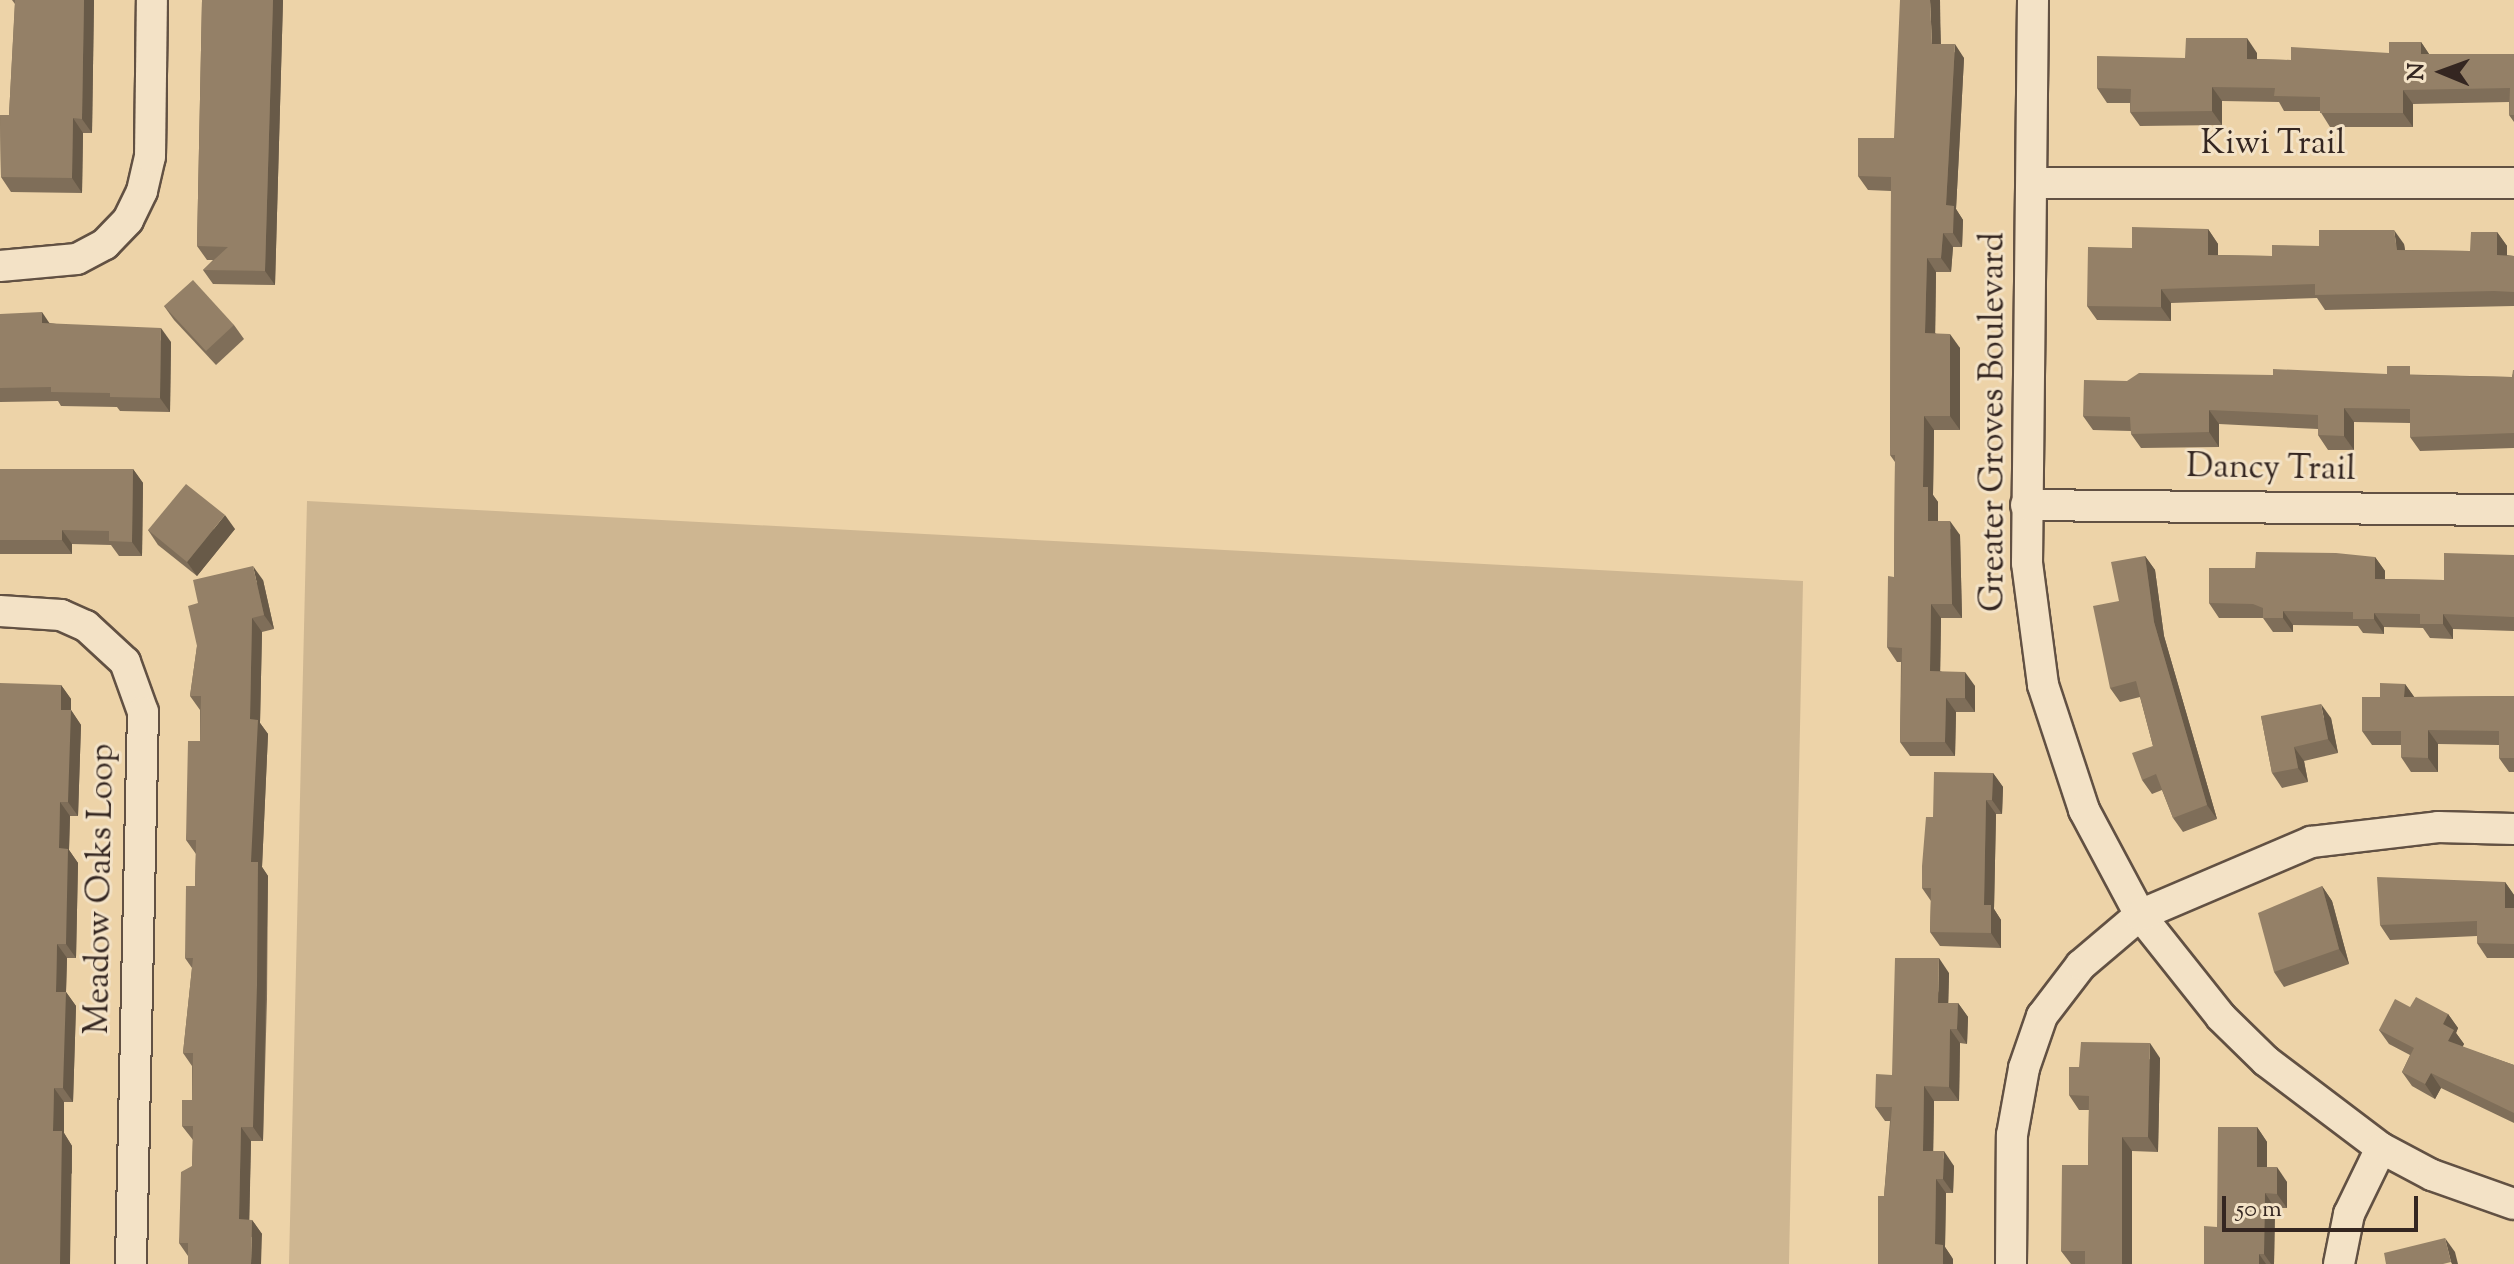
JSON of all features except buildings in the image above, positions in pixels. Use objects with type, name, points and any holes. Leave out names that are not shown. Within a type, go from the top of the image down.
[{"type":"street","points":[[0,266],[77,259],[105,244],[128,220],[142,191],[150,157],[152,0]]},
{"type":"street","name":"Greater Groves Boulevard","points":[[2033,0],[2026,505],[2032,621],[2051,717],[2084,810],[2140,915],[2212,1006],[2266,1061],[2381,1148],[2432,1175],[2514,1204]]},
{"type":"street","name":"Kiwi Trail","points":[[2032,183],[2514,183]]},
{"type":"street","name":"Dancy Trail","points":[[2026,505],[2514,510]]},
{"type":"street","name":"Meadow Oaks Loop","points":[[0,611],[61,615],[86,626],[125,662],[143,712],[131,1264]]},
{"type":"street","points":[[2011,1264],[2015,1113],[2042,1016],[2081,965],[2140,915],[2311,842],[2438,827],[2514,829]]},
{"type":"street","points":[[2339,1264],[2349,1214],[2381,1148]]},
{"type":"shaded area","points":[[307,501],[1803,581],[1789,1264],[289,1264]]}]
